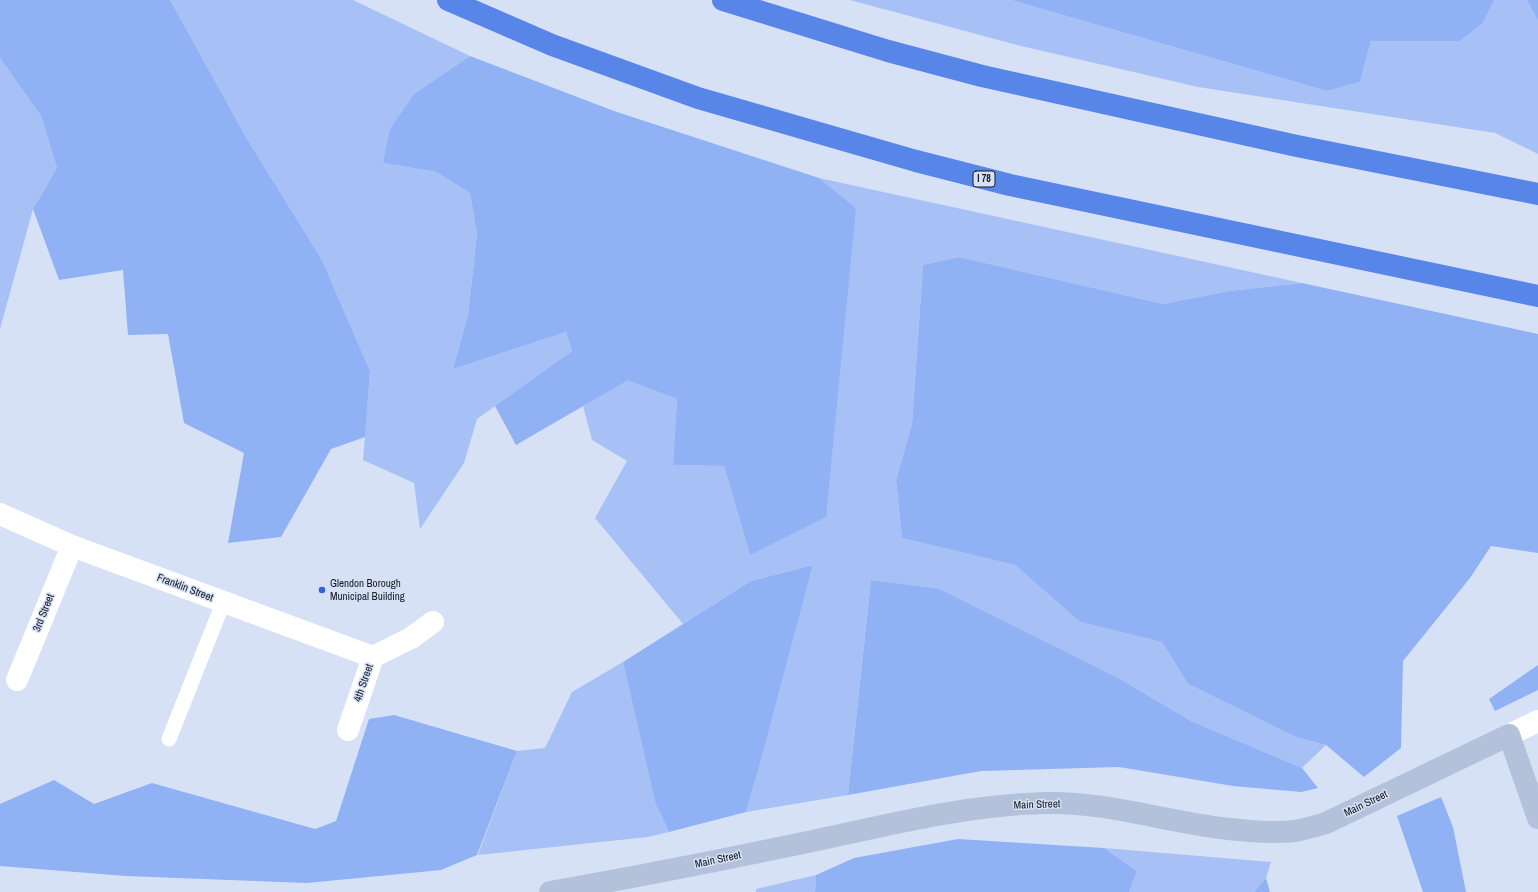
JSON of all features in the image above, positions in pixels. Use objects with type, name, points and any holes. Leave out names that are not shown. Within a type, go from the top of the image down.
[{"type":"highway","name":"I 78","points":[[448,0],[552,45],[683,93],[832,139],[916,162],[1010,185],[1538,296]]},
{"type":"highway","points":[[723,0],[888,51],[982,76],[1297,146],[1538,194]]},
{"type":"main road","points":[[1509,735],[1538,818]]},
{"type":"main road","name":"Main Street","points":[[550,892],[660,873],[915,818],[1022,804],[1074,804],[1208,827],[1261,832],[1295,831],[1326,823],[1509,735]]},
{"type":"street","name":"Franklin Street","points":[[0,514],[72,546],[223,603],[373,657]]},
{"type":"street","name":"3rd Street","points":[[17,680],[72,546]]},
{"type":"street","name":"4th Street","points":[[348,730],[373,657],[411,638],[433,622]]},
{"type":"street","points":[[1509,735],[1538,721]]},
{"type":"lane","points":[[169,739],[223,603]]},
{"type":"shaded area","points":[[0,0],[170,0],[247,139],[322,260],[370,371],[365,437],[331,449],[281,537],[228,543],[244,453],[184,423],[168,334],[128,335],[123,270],[59,280],[33,209],[57,168],[41,116],[0,58]]},
{"type":"shaded area","points":[[170,0],[353,0],[470,56],[415,93],[383,163],[436,172],[470,193],[477,234],[468,315],[453,369],[566,332],[572,351],[477,419],[464,463],[420,529],[414,483],[363,460],[370,371],[322,260],[247,139]]},
{"type":"shaded area","points":[[850,0],[1011,0],[1327,91],[1360,82],[1371,41],[1460,41],[1483,23],[1494,0],[1527,0],[1538,21],[1538,154],[1495,133],[1198,87],[1017,45]]},
{"type":"shaded area","points":[[1011,0],[1494,0],[1483,23],[1460,41],[1371,41],[1360,82],[1327,91]]},
{"type":"shaded area","points":[[1527,0],[1538,0],[1538,21]]},
{"type":"shaded area","points":[[470,56],[614,111],[819,178],[856,208],[826,517],[750,555],[724,466],[673,465],[677,399],[628,380],[516,445],[495,406],[572,351],[566,332],[453,369],[468,315],[477,234],[470,193],[436,172],[383,163],[390,129],[415,93]]},
{"type":"shaded area","points":[[0,58],[41,116],[57,168],[33,209],[0,329]]},
{"type":"shaded area","points":[[819,178],[1302,283],[1229,291],[1163,304],[959,257],[923,265],[912,424],[896,480],[902,538],[1015,565],[1080,622],[1162,642],[1188,684],[1296,737],[1326,745],[1302,768],[1191,721],[1120,679],[939,590],[871,580],[848,795],[746,812],[813,565],[751,581],[683,624],[595,518],[627,461],[592,440],[583,406],[628,379],[677,399],[673,465],[724,466],[750,555],[856,208]]},
{"type":"shaded area","points":[[959,257],[1163,304],[1229,291],[1302,283],[1538,334],[1538,553],[1491,546],[1470,578],[1403,661],[1401,748],[1364,777],[1326,745],[1296,737],[1188,684],[1162,642],[1080,622],[1015,565],[902,538],[896,480],[912,424],[923,265]]},
{"type":"shaded area","points":[[813,565],[746,812],[669,832],[655,802],[623,662],[751,581]]},
{"type":"shaded area","points":[[871,580],[939,589],[1120,679],[1191,721],[1302,768],[1318,788],[1301,792],[1233,786],[1119,767],[981,771],[848,795]]},
{"type":"shaded area","points":[[623,662],[655,802],[669,832],[648,837],[478,855],[517,751],[545,748],[572,692]]},
{"type":"shaded area","points":[[1538,665],[1538,690],[1495,711],[1489,699]]},
{"type":"shaded area","points":[[394,715],[517,751],[477,855],[441,870],[307,883],[126,876],[0,866],[0,804],[54,780],[94,804],[152,783],[315,829],[336,821],[369,719]]},
{"type":"shaded area","points":[[1441,797],[1453,827],[1466,892],[1423,892],[1397,816]]},
{"type":"shaded area","points":[[958,839],[1104,848],[1137,871],[1129,892],[815,892],[816,875],[854,858]]},
{"type":"shaded area","points":[[1104,848],[1271,862],[1266,878],[1254,892],[1129,892],[1137,871]]},
{"type":"shaded area","points":[[816,875],[815,892],[756,892],[756,889]]},
{"type":"shaded area","points":[[1266,878],[1270,892],[1254,892]]},
{"type":"place","name":"Glendon Borough Municipal Building","points":[[322,590]]}]
